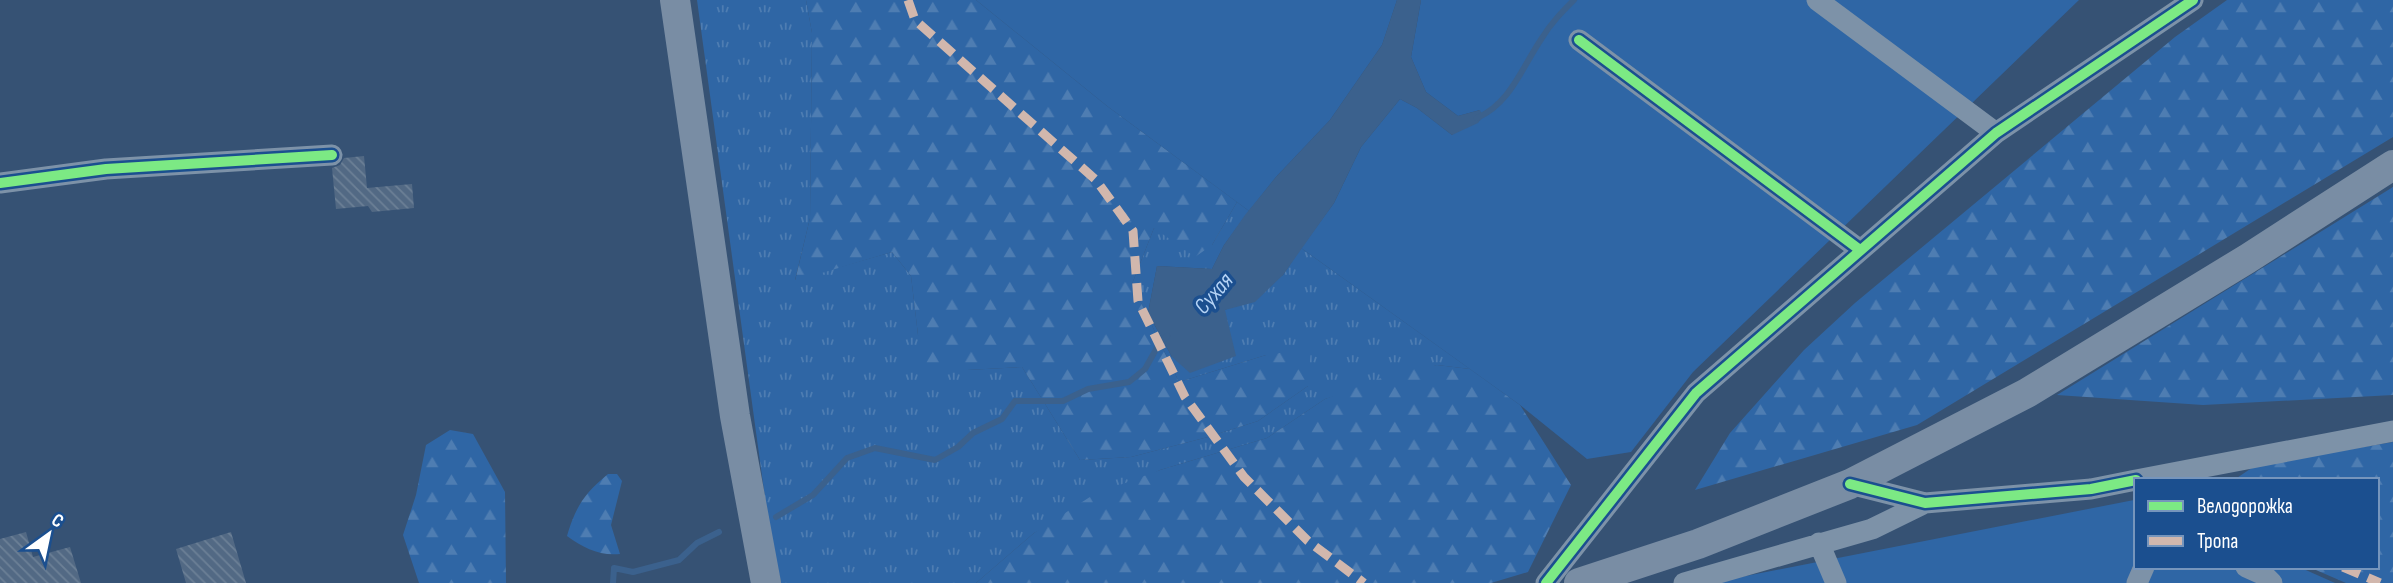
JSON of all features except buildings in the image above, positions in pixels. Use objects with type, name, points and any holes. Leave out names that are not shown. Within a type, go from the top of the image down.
[{"type":"main road","points":[[674,0],[735,416],[766,583]]},
{"type":"main road","points":[[1578,583],[1698,544],[1850,484],[2027,393],[2393,165]]},
{"type":"street","points":[[1817,0],[1996,133]]},
{"type":"street","points":[[1546,583],[1696,393],[1996,133],[2193,0]]},
{"type":"street","points":[[1578,40],[1860,250]]},
{"type":"street","points":[[0,183],[106,169],[332,155]]},
{"type":"street","points":[[2152,478],[2393,431]]},
{"type":"street","points":[[1850,484],[1925,503],[2091,489],[2134,481]]},
{"type":"street","points":[[1684,583],[1872,529],[1925,503]]},
{"type":"street","points":[[1819,543],[1836,583]]},
{"type":"street","points":[[2250,569],[2272,583]]},
{"type":"green space","points":[[697,0],[806,0],[812,33],[810,218],[795,280],[892,252],[911,276],[918,335],[967,370],[1022,367],[1080,460],[1131,457],[1258,421],[1308,386],[1266,355],[1179,382],[1132,284],[1154,228],[1212,245],[1237,202],[1249,211],[1224,245],[1212,269],[1157,266],[1148,313],[1172,357],[1225,310],[1283,275],[1301,248],[1470,369],[1437,365],[1325,399],[1267,438],[1160,470],[1034,533],[976,583],[781,583],[769,527]]},
{"type":"green space","points":[[806,0],[976,0],[1107,106],[1237,202],[1212,245],[1195,257],[1154,228],[1132,284],[1179,382],[1266,355],[1311,348],[1308,386],[1258,421],[1131,457],[1080,460],[1022,367],[967,370],[927,367],[918,335],[911,276],[892,252],[795,281],[810,218],[812,33]]},
{"type":"green space","points":[[976,0],[1397,0],[1382,45],[1330,120],[1276,177],[1249,211],[1107,106]]},
{"type":"green space","points":[[1421,0],[2079,0],[1693,372],[1631,452],[1587,459],[1520,405],[1301,248],[1334,203],[1361,147],[1400,99],[1417,108],[1452,135],[1480,110],[1458,116],[1426,92],[1411,57]]},
{"type":"green space","points":[[2227,0],[2393,0],[2393,137],[1917,425],[1695,490],[1730,433],[1804,350],[1855,303],[2175,37]]},
{"type":"green space","points":[[2393,187],[2393,395],[2203,405],[2057,395]]},
{"type":"green space","points":[[1437,365],[1470,369],[1520,405],[1571,485],[1528,572],[1491,583],[976,583],[1034,533],[1093,495],[1160,470],[1267,438],[1325,399],[1397,372]]},
{"type":"green space","points":[[450,430],[473,434],[505,492],[506,583],[419,583],[403,535],[416,495],[426,445]]},
{"type":"green space","points":[[2393,442],[2393,583],[2346,583],[2314,569],[2379,569],[2379,478],[2237,478],[2256,465]]},
{"type":"green space","points":[[608,474],[617,474],[622,481],[611,525],[620,554],[605,554],[592,550],[567,536],[582,501]]},
{"type":"green space","points":[[2134,500],[2134,569],[2304,569],[2335,583],[1710,583]]},
{"type":"water","points":[[1397,0],[1421,0],[1411,57],[1426,92],[1458,116],[1480,110],[1483,117],[1478,123],[1452,135],[1417,108],[1400,99],[1361,147],[1334,203],[1283,275],[1255,302],[1225,310],[1236,356],[1190,373],[1172,357],[1148,313],[1157,266],[1212,269],[1224,245],[1245,215],[1276,177],[1330,120],[1382,45]]},
{"type":"waterway","name":"Сухая","points":[[1477,118],[1507,94],[1549,27],[1574,0]]},
{"type":"waterway","name":"Сухая","points":[[776,517],[813,495],[847,458],[875,448],[935,460],[958,447],[973,433],[1002,419],[1015,401],[1063,401],[1088,389],[1129,382],[1145,369],[1159,344],[1167,336]]},
{"type":"waterway","name":"Сухая","points":[[613,583],[614,568],[633,572],[679,560],[697,543],[719,532]]},
{"type":"marked path","points":[[908,0],[915,20],[1096,180],[1133,231],[1138,301],[1185,397],[1244,477],[1308,541],[1364,583]]},
{"type":"marked path","points":[[2348,569],[2380,583]]},
{"type":"cycle path","points":[[1546,583],[1696,393],[1996,133],[2193,0]]},
{"type":"cycle path","points":[[1579,40],[1860,250]]},
{"type":"cycle path","points":[[0,183],[106,169],[332,155]]},
{"type":"cycle path","points":[[1850,484],[1925,503],[2091,489],[2134,480]]}]
